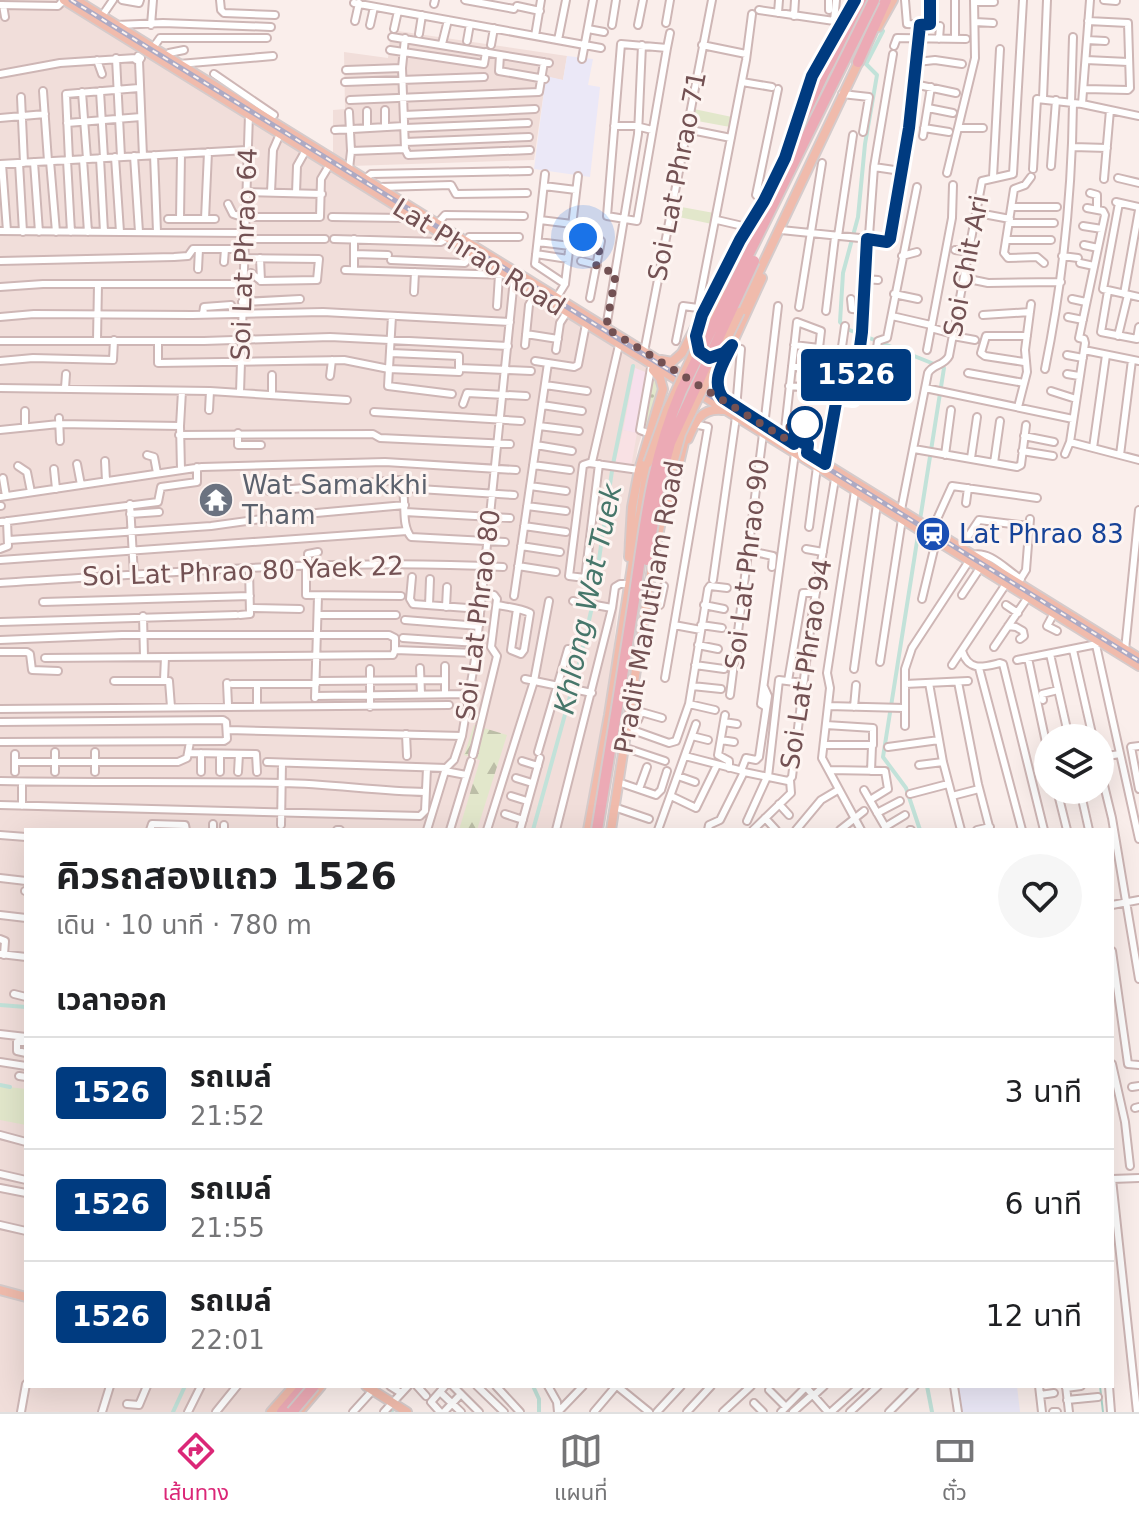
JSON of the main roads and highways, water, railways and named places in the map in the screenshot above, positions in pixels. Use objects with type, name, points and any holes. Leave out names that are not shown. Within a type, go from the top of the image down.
[{"type":"highway","points":[[785,158],[831,59],[866,0]]},
{"type":"highway","points":[[597,828],[651,483],[663,436],[681,391],[874,0]]},
{"type":"highway","points":[[858,62],[876,27],[883,0]]},
{"type":"highway","points":[[611,827],[659,484],[670,443],[758,251],[883,0]]},
{"type":"highway","points":[[282,1412],[302,1388]]},
{"type":"highway","points":[[292,1412],[313,1389]]},
{"type":"main road","name":"Lat Phrao Road","points":[[64,0],[140,39],[143,55]]},
{"type":"main road","name":"Lat Phrao Road","points":[[76,0],[143,55],[349,169],[507,277],[764,430],[795,453],[901,515],[936,541],[1020,581],[1139,658]]},
{"type":"main road","points":[[876,27],[893,0]]},
{"type":"main road","name":"Pradit Manutham Road","points":[[588,828],[648,463],[667,410],[785,158],[809,85],[837,22],[853,4]]},
{"type":"main road","name":"Lat Phrao Road","points":[[143,55],[167,56],[280,134],[409,214],[466,241],[606,328],[647,359]]},
{"type":"main road","name":"Pradit Manutham Road","points":[[611,827],[649,588],[671,471],[686,424],[858,62]]},
{"type":"main road","points":[[732,345],[715,358],[703,355],[697,347],[700,312],[764,202]]},
{"type":"main road","points":[[732,411],[718,392],[716,382],[784,220]]},
{"type":"main road","points":[[647,359],[675,360],[697,326]]},
{"type":"main road","points":[[629,581],[630,526],[639,470],[663,389],[660,378],[647,359]]},
{"type":"main road","points":[[681,459],[700,415],[709,410],[732,411]]},
{"type":"main road","points":[[649,437],[659,418],[673,416],[681,419],[686,433],[649,588]]},
{"type":"main road","name":"Lat Phrao Road","points":[[764,430],[784,438],[855,491],[961,547],[980,568],[1139,666]]},
{"type":"main road","points":[[0,1290],[24,1295]]},
{"type":"main road","points":[[271,1412],[292,1388]]},
{"type":"main road","points":[[370,1388],[407,1412]]},
{"type":"main road","points":[[299,1412],[313,1389]]},
{"type":"waterway","points":[[877,27],[883,31],[866,64],[877,75],[865,144],[858,217],[843,273],[840,322],[847,329],[944,368],[920,520]]},
{"type":"waterway","name":"Khlong Wat Tuek","points":[[534,828],[592,607],[613,464],[633,366]]},
{"type":"waterway","points":[[918,535],[883,757],[906,788],[919,828]]},
{"type":"waterway","points":[[0,1005],[24,1007]]},
{"type":"waterway","points":[[0,1085],[10,1087]]},
{"type":"waterway","points":[[173,1412],[184,1388]]},
{"type":"waterway","name":"Khlong Wat Tuek","points":[[534,1388],[539,1399],[539,1412]]},
{"type":"waterway","points":[[927,1388],[932,1412]]},
{"type":"waterway","points":[[1100,1388],[1103,1412]]},
{"type":"waterway","points":[[390,1412],[394,1409]]},
{"type":"railway","points":[[71,0],[1139,661]]},
{"type":"place","name":"Wat Samakkhi Tham","points":[[216,500]]},
{"type":"place","name":"Lat Phrao 83","points":[[933,534]]}]
